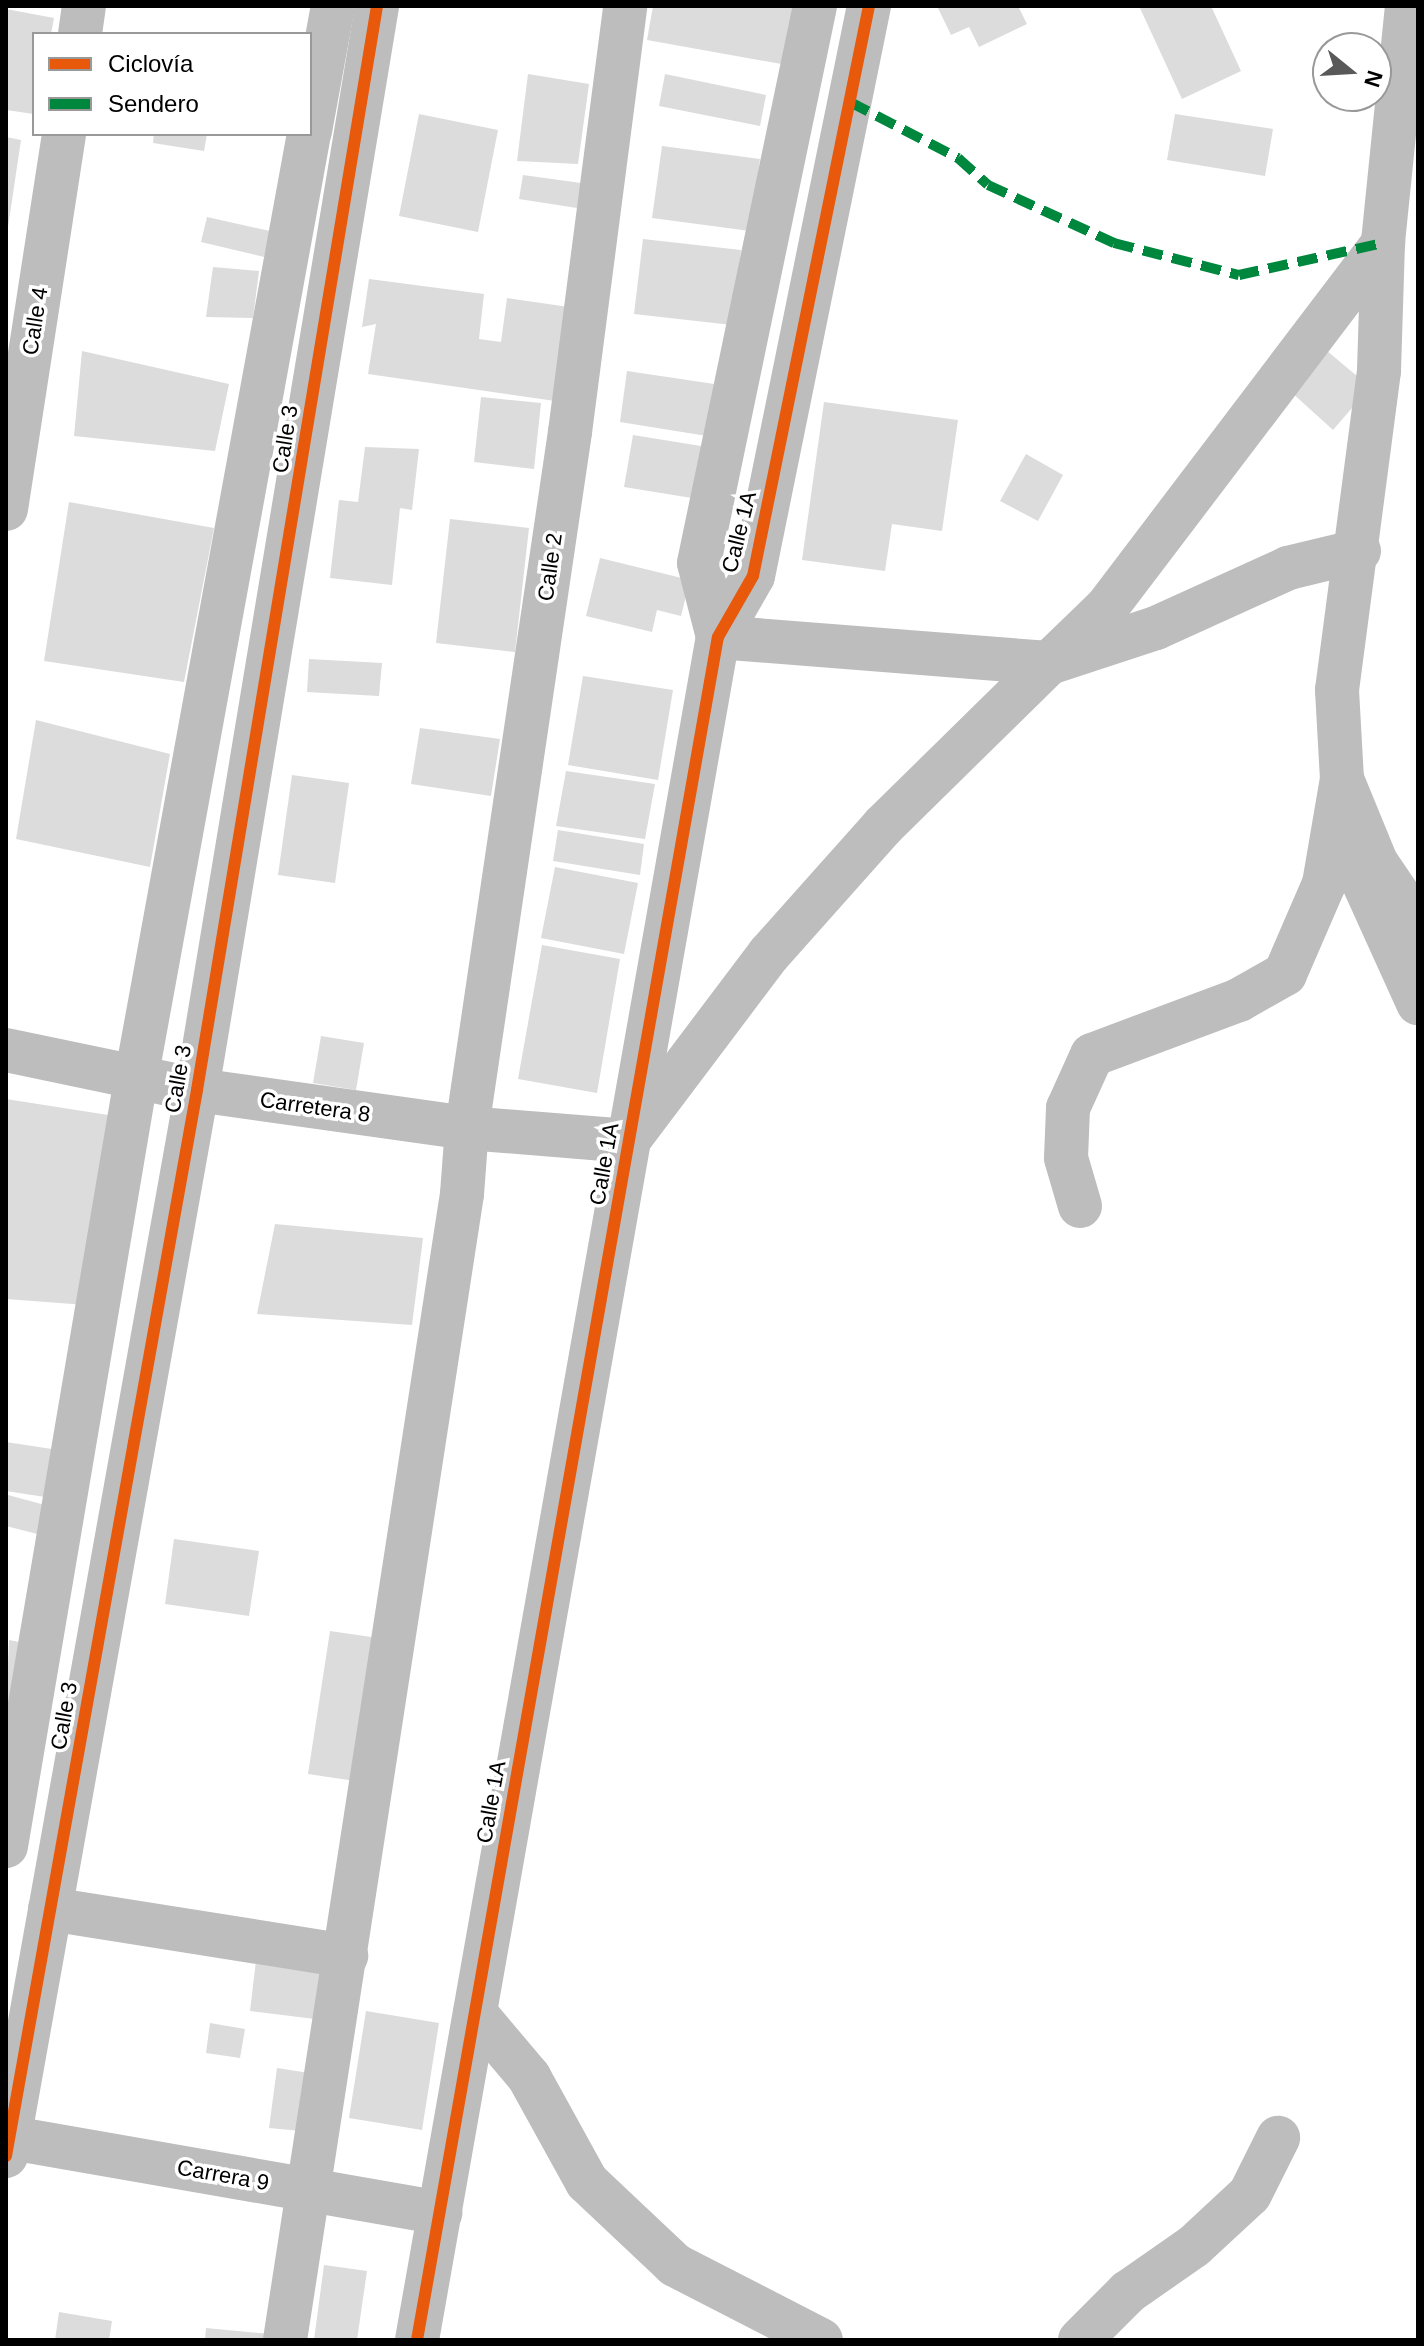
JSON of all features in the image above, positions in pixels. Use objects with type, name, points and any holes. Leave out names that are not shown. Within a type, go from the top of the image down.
[{"type":"street","points":[[80,32],[84,6]]},
{"type":"street","name":"Calle 3","points":[[312,121],[333,6]]},
{"type":"street","name":"Calle 3","points":[[7,2144],[197,1090],[377,6]]},
{"type":"street","name":"Calle 2","points":[[285,2340],[311,2190],[460,1209],[467,1128],[570,432],[625,6]]},
{"type":"street","name":"Calle 1A","points":[[718,637],[699,563],[815,6]]},
{"type":"street","name":"Calle 1A","points":[[417,2340],[718,637],[753,576],[869,6]]},
{"type":"street","points":[[1407,6],[1383,243],[1379,371],[1359,551],[1337,690],[1342,779],[1356,875],[1418,1003]]},
{"type":"street","name":"Calle 4","points":[[6,509],[64,136]]},
{"type":"street","name":"Calle 3","points":[[6,1846],[136,1079],[309,136]]},
{"type":"street","points":[[628,1141],[769,954],[883,826],[1107,607],[1383,243]]},
{"type":"street","points":[[718,637],[1049,663],[1156,628],[1288,568],[1359,551]]},
{"type":"street","points":[[1342,779],[1376,862],[1418,924]]},
{"type":"street","points":[[1080,1206],[1066,1158],[1068,1108],[1092,1055],[1239,1000],[1285,974],[1324,884],[1342,779]]},
{"type":"street","name":"Carretera 8","points":[[6,1050],[197,1090],[467,1128],[628,1141]]},
{"type":"street","points":[[50,1909],[346,1956]]},
{"type":"street","points":[[475,2013],[529,2077],[587,2182],[675,2265],[821,2340]]},
{"type":"street","points":[[1080,2340],[1128,2292],[1194,2246],[1250,2194],[1278,2138]]},
{"type":"street","name":"Carrera 9","points":[[7,2144],[311,2190],[440,2213]]},
{"type":"building","points":[[653,6],[798,6],[787,65],[647,40]]},
{"type":"building","points":[[937,6],[1018,6],[1027,24],[979,47],[969,27],[951,35]]},
{"type":"building","points":[[1139,6],[1211,6],[1241,71],[1182,99]]},
{"type":"building","points":[[6,9],[54,18],[51,32],[32,32],[32,114],[6,110]]},
{"type":"building","points":[[528,74],[589,84],[578,164],[517,161]]},
{"type":"building","points":[[665,74],[766,95],[760,126],[659,106]]},
{"type":"building","points":[[419,114],[498,130],[478,232],[399,216]]},
{"type":"building","points":[[1175,114],[1273,129],[1265,176],[1167,160]]},
{"type":"building","points":[[154,136],[207,136],[204,151],[153,143]]},
{"type":"building","points":[[6,137],[21,140],[8,227],[6,227]]},
{"type":"building","points":[[662,146],[760,159],[750,231],[652,218]]},
{"type":"building","points":[[523,175],[581,183],[577,208],[519,199]]},
{"type":"building","points":[[207,217],[270,231],[264,257],[201,242]]},
{"type":"building","points":[[643,239],[741,250],[732,325],[634,314]]},
{"type":"building","points":[[213,267],[259,271],[253,318],[206,317]]},
{"type":"building","points":[[369,279],[484,294],[479,339],[501,342],[507,298],[569,307],[555,401],[368,374],[376,324],[362,327]]},
{"type":"building","points":[[1326,350],[1370,387],[1333,430],[1290,391]]},
{"type":"building","points":[[82,351],[229,384],[215,451],[74,436]]},
{"type":"building","points":[[627,371],[721,385],[713,437],[620,422]]},
{"type":"building","points":[[481,397],[541,403],[534,469],[474,462]]},
{"type":"building","points":[[824,402],[958,420],[942,531],[892,524],[885,571],[802,560]]},
{"type":"building","points":[[633,435],[707,447],[698,499],[624,487]]},
{"type":"building","points":[[365,447],[419,449],[412,510],[400,508],[392,585],[330,578],[339,500],[358,502]]},
{"type":"building","points":[[1026,454],[1063,475],[1038,521],[1000,501]]},
{"type":"building","points":[[69,502],[214,528],[184,682],[44,661]]},
{"type":"building","points":[[450,519],[529,528],[515,652],[436,643]]},
{"type":"building","points":[[600,558],[690,580],[681,616],[657,610],[652,632],[586,616]]},
{"type":"building","points":[[309,659],[382,663],[379,696],[307,692]]},
{"type":"building","points":[[583,676],[673,690],[658,780],[568,765]]},
{"type":"building","points":[[36,720],[170,754],[150,867],[16,839]]},
{"type":"building","points":[[420,728],[500,739],[491,796],[411,784]]},
{"type":"building","points":[[566,771],[655,784],[645,839],[556,826]]},
{"type":"building","points":[[292,775],[349,783],[335,883],[278,875]]},
{"type":"building","points":[[558,830],[644,844],[640,875],[553,861]]},
{"type":"building","points":[[555,867],[638,883],[624,954],[541,938]]},
{"type":"building","points":[[542,945],[620,959],[597,1093],[518,1079]]},
{"type":"building","points":[[321,1036],[364,1043],[356,1090],[313,1083]]},
{"type":"building","points":[[6,1099],[121,1117],[86,1305],[6,1299]]},
{"type":"building","points":[[275,1224],[423,1238],[412,1325],[257,1314]]},
{"type":"building","points":[[6,1442],[65,1451],[58,1499],[6,1491]]},
{"type":"building","points":[[8,1495],[56,1508],[49,1537],[6,1526]]},
{"type":"building","points":[[174,1539],[259,1551],[249,1616],[165,1604]]},
{"type":"building","points":[[330,1631],[378,1638],[355,1781],[308,1774]]},
{"type":"building","points":[[9,1640],[35,1645],[23,1713],[6,1710]]},
{"type":"building","points":[[257,1952],[330,1960],[323,2020],[250,2011]]},
{"type":"building","points":[[366,2011],[439,2023],[422,2130],[349,2118]]},
{"type":"building","points":[[210,2023],[245,2029],[240,2058],[206,2053]]},
{"type":"building","points":[[277,2068],[309,2073],[301,2131],[269,2128]]},
{"type":"building","points":[[324,2265],[367,2271],[357,2340],[314,2340]]},
{"type":"building","points":[[59,2312],[112,2321],[109,2340],[55,2340]]},
{"type":"building","points":[[206,2328],[270,2334],[269,2340],[205,2340]]},
{"type":"marked path","points":[[850,102],[958,158],[988,185],[1114,243],[1239,275],[1383,243]]},
{"type":"cycle path","points":[[6,2156],[197,1090],[377,6]]},
{"type":"cycle path","points":[[417,2340],[718,637],[753,576],[869,6]]}]
